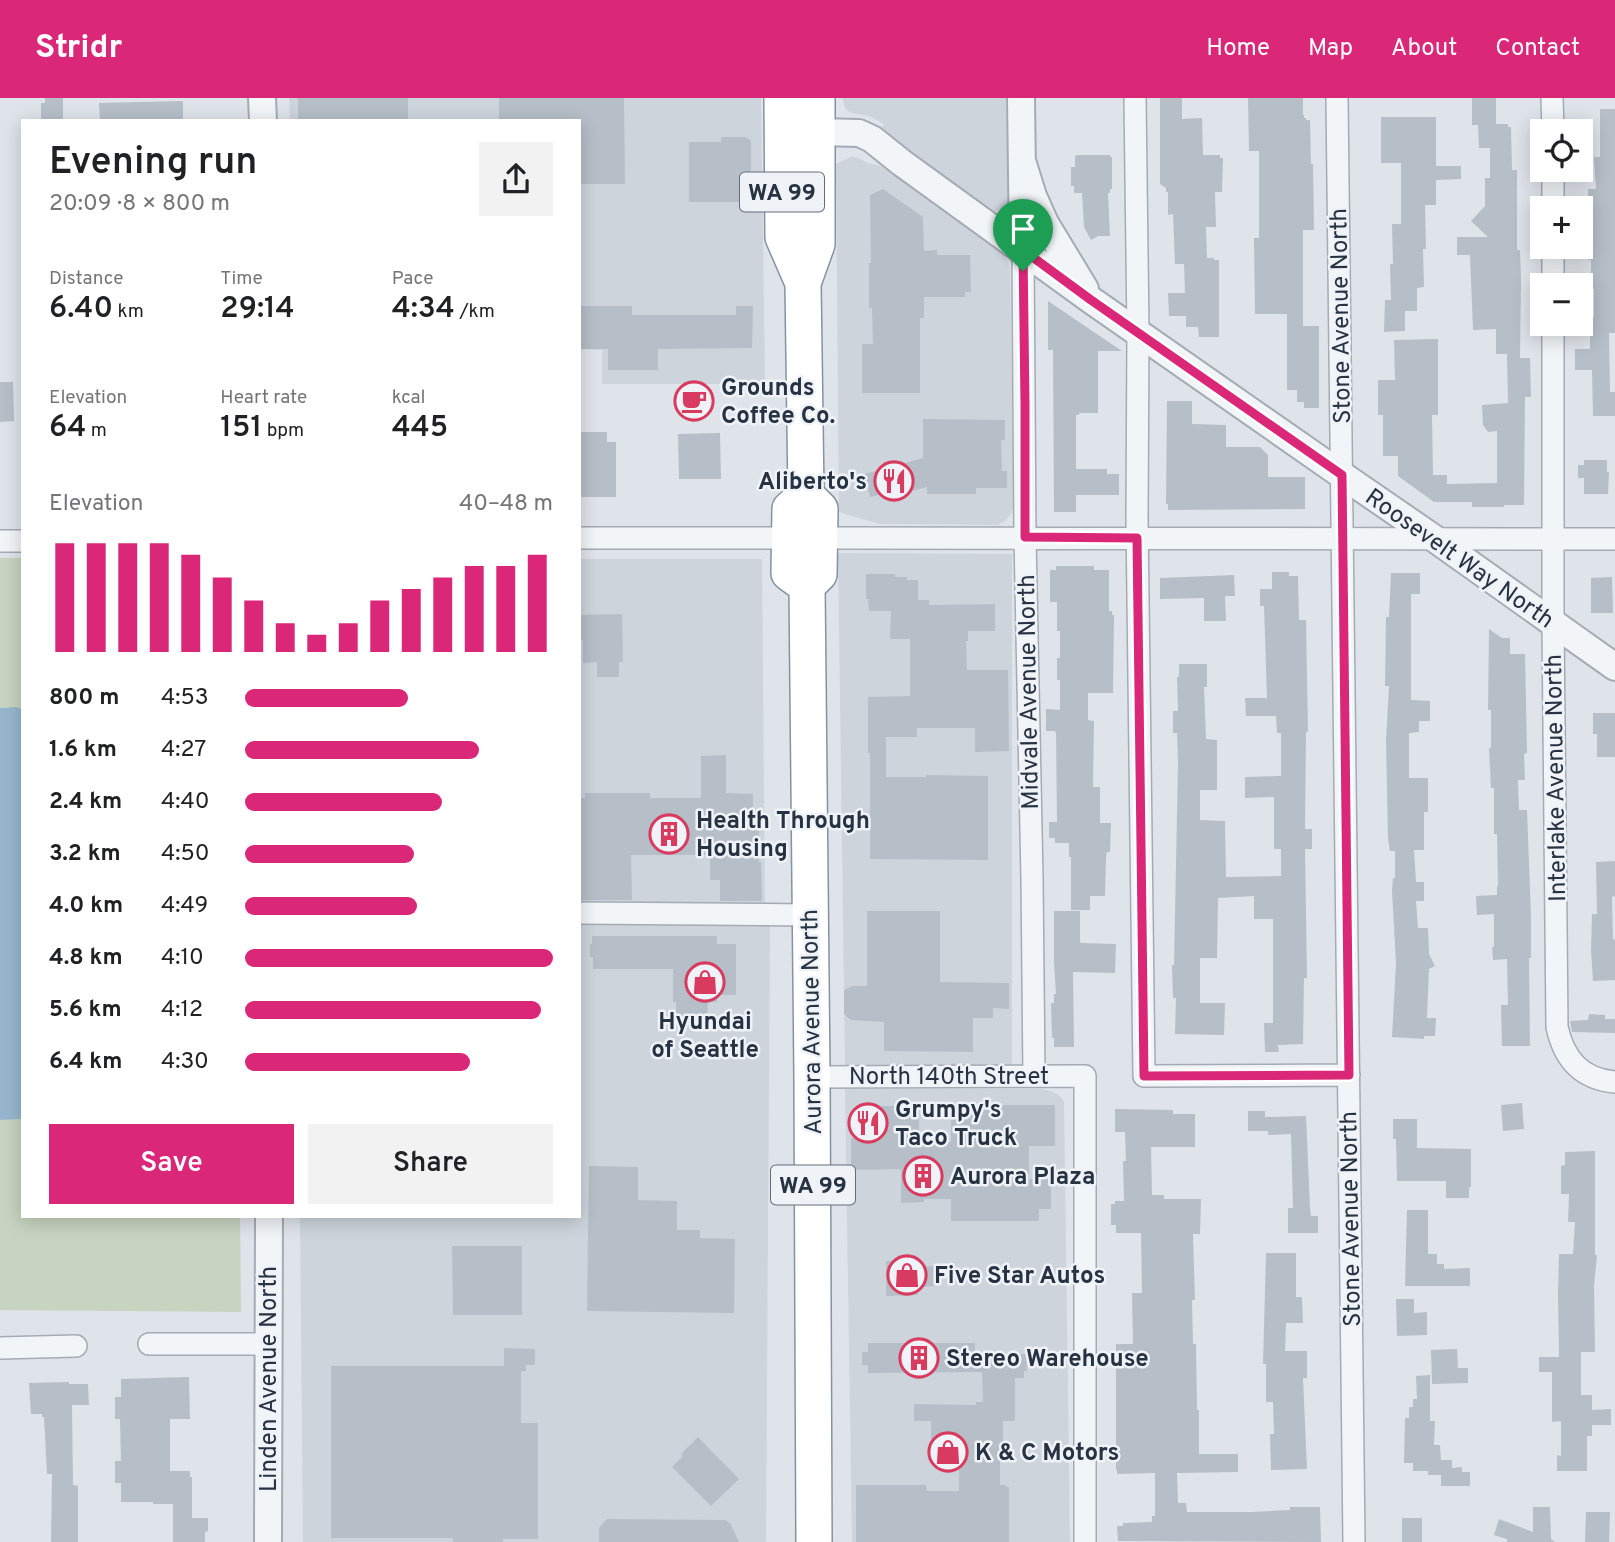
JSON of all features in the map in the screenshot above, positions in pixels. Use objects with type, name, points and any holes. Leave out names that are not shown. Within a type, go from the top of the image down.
[{"type":"highway","name":"Aurora Avenue North","points":[[782,98],[783,237],[803,283]]},
{"type":"highway","name":"Aurora Avenue North","points":[[814,1542],[807,586],[819,574],[804,538],[820,509],[806,495],[803,283],[817,244],[817,115]]},
{"type":"street","points":[[262,98],[263,119]]},
{"type":"street","name":"Midvale Avenue North","points":[[1021,98],[1034,1076]]},
{"type":"street","points":[[1135,98],[1144,1076],[1349,1075]]},
{"type":"street","name":"Stone Avenue North","points":[[1338,98],[1354,1542]]},
{"type":"street","points":[[1552,98],[1552,119]]},
{"type":"street","name":"Roosevelt Way North","points":[[817,115],[873,139],[1091,300],[1435,538],[1615,667]]},
{"type":"street","points":[[1022,161],[1045,223],[1091,300]]},
{"type":"street","name":"Interlake Avenue North","points":[[1553,336],[1557,1027],[1561,1044],[1571,1061],[1594,1078],[1615,1082]]},
{"type":"street","points":[[581,538],[1615,539]]},
{"type":"street","points":[[0,541],[21,541]]},
{"type":"street","points":[[581,914],[810,915]]},
{"type":"street","name":"North 140th Street","points":[[812,1077],[1085,1076],[1085,1542]]},
{"type":"street","name":"Linden Avenue North","points":[[268,1542],[269,1218]]},
{"type":"street","points":[[149,1344],[267,1344]]},
{"type":"street","points":[[0,1348],[76,1346]]},
{"type":"shaded area","points":[[289,98],[761,98],[765,384],[602,384],[602,350],[581,349],[581,119],[290,119]]},
{"type":"shaded area","points":[[842,98],[1009,98],[1006,207],[995,211],[987,210],[879,132],[884,124],[869,116],[851,113],[845,108]]},
{"type":"shaded area","points":[[853,156],[889,168],[1000,248],[1008,262],[1014,504],[1011,514],[998,525],[880,524],[839,512],[836,164]]},
{"type":"shaded area","points":[[838,553],[1012,554],[1012,1067],[845,1066]]},
{"type":"shaded area","points":[[581,559],[762,559],[765,908],[581,906]]},
{"type":"shaded area","points":[[581,921],[770,922],[766,1542],[303,1542],[300,1218],[581,1218]]},
{"type":"shaded area","points":[[845,1089],[1040,1089],[1059,1095],[1064,1101],[1070,1542],[852,1542]]},
{"type":"green space","points":[[0,558],[21,558],[21,708],[0,708]]},
{"type":"green space","points":[[21,1119],[21,1218],[240,1218],[241,1312],[0,1310],[0,1120]]},
{"type":"water","points":[[0,708],[21,708],[21,1119],[0,1120]]},
{"type":"building","points":[[45,98],[63,98],[63,119],[41,119],[41,103],[45,103]]},
{"type":"building","points":[[298,98],[408,98],[408,119],[298,119]]},
{"type":"building","points":[[499,98],[624,98],[625,184],[581,184],[581,119],[499,119]]},
{"type":"building","points":[[1160,98],[1182,98],[1182,119],[1202,118],[1203,155],[1220,155],[1220,158],[1223,158],[1222,192],[1215,192],[1216,227],[1206,227],[1207,258],[1219,260],[1219,337],[1199,337],[1198,327],[1186,327],[1186,316],[1169,316],[1168,293],[1185,293],[1184,264],[1175,264],[1173,214],[1168,215],[1168,192],[1160,184]]},
{"type":"building","points":[[1248,98],[1303,98],[1303,115],[1306,120],[1310,120],[1314,230],[1303,230],[1303,326],[1319,326],[1319,408],[1304,408],[1304,402],[1297,402],[1297,390],[1287,390],[1287,314],[1255,314],[1254,238],[1259,238],[1259,151],[1249,151]]},
{"type":"building","points":[[1472,98],[1496,98],[1496,124],[1508,124],[1508,127],[1511,127],[1512,170],[1517,170],[1517,250],[1520,250],[1521,279],[1520,358],[1530,358],[1531,397],[1525,397],[1524,505],[1472,507],[1472,502],[1434,502],[1398,476],[1398,456],[1383,456],[1383,415],[1378,415],[1378,380],[1395,380],[1394,340],[1438,339],[1438,415],[1432,415],[1433,475],[1447,475],[1447,484],[1497,483],[1497,431],[1488,432],[1483,425],[1482,405],[1508,403],[1507,354],[1496,354],[1496,329],[1473,330],[1470,255],[1457,255],[1457,237],[1488,237],[1471,221],[1485,206],[1485,178],[1490,178],[1490,148],[1479,148],[1478,125],[1472,125]]},
{"type":"building","points":[[183,101],[183,119],[100,119],[99,103]]},
{"type":"building","points":[[1600,109],[1615,109],[1615,333],[1609,333],[1610,392],[1615,392],[1615,416],[1593,416],[1592,370],[1575,370],[1575,349],[1590,349],[1590,336],[1593,336],[1593,273],[1591,260],[1588,259],[1593,259],[1593,196],[1588,196],[1588,189],[1596,189],[1594,157],[1600,157]]},
{"type":"building","points":[[1381,117],[1436,117],[1436,166],[1461,166],[1461,179],[1436,180],[1436,205],[1425,205],[1424,287],[1417,288],[1417,311],[1405,311],[1405,331],[1384,332],[1385,300],[1391,300],[1392,224],[1401,224],[1401,163],[1381,163]]},
{"type":"building","points":[[721,137],[746,137],[751,141],[751,198],[746,202],[689,202],[689,142],[721,142]]},
{"type":"building","points":[[1077,155],[1112,157],[1112,189],[1108,193],[1110,236],[1098,236],[1091,240],[1084,227],[1082,193],[1074,193],[1074,186],[1071,186],[1071,167],[1075,167]]},
{"type":"building","points":[[883,189],[923,217],[924,251],[937,250],[937,255],[970,255],[971,292],[965,292],[965,297],[924,297],[924,318],[920,318],[920,393],[862,393],[862,344],[873,344],[872,308],[869,308],[870,195]]},
{"type":"building","points":[[1048,301],[1122,351],[1098,351],[1098,413],[1076,415],[1076,469],[1107,469],[1107,474],[1119,474],[1119,495],[1076,495],[1076,512],[1054,512],[1053,350],[1048,350]]},
{"type":"building","points":[[581,306],[632,306],[632,315],[736,315],[736,306],[753,306],[752,348],[658,349],[658,370],[608,370],[608,349],[581,349]]},
{"type":"building","points":[[0,382],[13,382],[14,421],[0,422]]},
{"type":"building","points":[[1167,401],[1192,401],[1192,424],[1226,425],[1226,447],[1260,447],[1268,455],[1268,477],[1305,477],[1305,509],[1168,510]]},
{"type":"building","points":[[923,419],[1005,420],[1005,440],[1001,440],[1002,471],[1007,471],[1007,488],[976,488],[976,494],[927,494],[927,487],[897,495],[896,491],[870,497],[865,474],[923,458]]},
{"type":"building","points":[[581,432],[607,432],[607,442],[616,442],[616,497],[581,497]]},
{"type":"building","points":[[720,433],[721,479],[679,479],[678,434]]},
{"type":"building","points":[[1584,460],[1607,460],[1608,494],[1584,494],[1584,478],[1578,478],[1578,465],[1584,465]]},
{"type":"building","points":[[1056,566],[1094,566],[1094,570],[1109,570],[1109,611],[1114,615],[1113,693],[1088,693],[1088,720],[1094,721],[1093,787],[1100,787],[1100,823],[1111,823],[1110,852],[1107,852],[1106,857],[1105,896],[1090,896],[1090,910],[1071,910],[1069,843],[1055,843],[1055,838],[1049,838],[1049,822],[1057,822],[1056,733],[1046,731],[1046,709],[1060,710],[1057,658],[1060,658],[1060,631],[1057,631],[1057,602],[1050,602],[1050,570],[1056,570]]},
{"type":"building","points":[[1272,572],[1289,572],[1289,576],[1298,576],[1299,620],[1306,620],[1308,732],[1305,829],[1312,829],[1312,849],[1305,849],[1307,978],[1304,978],[1303,1044],[1278,1045],[1279,1052],[1265,1052],[1264,1023],[1273,1023],[1273,919],[1254,919],[1254,896],[1218,898],[1217,958],[1200,958],[1200,1003],[1225,1003],[1224,1035],[1175,1034],[1176,998],[1173,998],[1172,965],[1178,763],[1177,733],[1173,733],[1173,711],[1178,711],[1179,664],[1207,664],[1207,687],[1204,687],[1206,739],[1217,740],[1217,790],[1200,790],[1200,820],[1225,821],[1226,877],[1281,876],[1281,849],[1274,849],[1274,797],[1245,798],[1245,777],[1281,776],[1281,733],[1277,733],[1276,716],[1246,716],[1245,698],[1267,698],[1264,606],[1260,606],[1260,589],[1272,589]]},
{"type":"building","points":[[1391,573],[1420,573],[1420,594],[1411,594],[1411,700],[1430,701],[1430,721],[1419,721],[1419,732],[1409,733],[1409,778],[1428,778],[1428,812],[1424,812],[1424,850],[1414,850],[1416,882],[1424,882],[1424,901],[1416,901],[1418,928],[1428,928],[1429,954],[1435,966],[1429,969],[1427,1018],[1436,1018],[1435,1036],[1424,1036],[1424,1039],[1392,1037],[1396,963],[1392,891],[1395,851],[1390,851],[1388,839],[1386,740],[1389,686],[1385,686],[1386,617],[1389,617]]},
{"type":"building","points":[[866,574],[895,574],[895,577],[918,580],[918,600],[929,600],[929,605],[995,604],[995,631],[968,631],[967,670],[1008,670],[1009,751],[975,752],[975,728],[917,728],[917,737],[886,737],[886,777],[988,776],[988,860],[870,859],[868,697],[910,696],[910,639],[890,639],[891,611],[869,611]]},
{"type":"building","points":[[1234,575],[1235,596],[1225,596],[1226,621],[1204,621],[1204,598],[1160,599],[1160,578]]},
{"type":"building","points":[[1612,577],[1613,613],[1591,613],[1591,578]]},
{"type":"building","points":[[622,614],[623,662],[619,662],[619,677],[597,677],[597,662],[583,663],[581,615]]},
{"type":"building","points":[[1489,629],[1502,638],[1510,638],[1510,654],[1525,654],[1527,753],[1524,754],[1525,780],[1518,780],[1519,810],[1527,810],[1531,916],[1530,1046],[1502,1046],[1501,1005],[1508,1005],[1507,959],[1493,960],[1494,914],[1477,915],[1476,896],[1497,895],[1498,886],[1494,788],[1491,788],[1489,748]]},
{"type":"building","points":[[1593,713],[1615,713],[1615,757],[1597,757]]},
{"type":"building","name":"Health Through Housing","points":[[726,755],[726,793],[753,794],[753,824],[759,824],[762,901],[720,901],[720,880],[710,880],[710,855],[631,855],[632,900],[581,900],[581,798],[585,798],[585,793],[650,793],[650,798],[701,798],[701,756]]},
{"type":"building","points":[[1615,861],[1615,896],[1612,897],[1615,980],[1593,981],[1591,950],[1592,914],[1597,914],[1596,862]]},
{"type":"building","points":[[867,911],[940,911],[940,982],[1009,983],[1009,1009],[993,1008],[993,1018],[973,1018],[973,1052],[884,1051],[884,1022],[851,1020],[844,1014],[844,990],[852,986],[867,986]]},
{"type":"building","points":[[1054,911],[1080,911],[1081,943],[1116,944],[1115,973],[1073,972],[1074,1047],[1054,1047],[1052,1038],[1051,1003],[1054,1003],[1056,994]]},
{"type":"building","name":"Hyundai of Seattle","points":[[592,936],[717,936],[717,944],[736,944],[736,995],[717,995],[717,1002],[708,1002],[707,1020],[676,1020],[673,969],[593,969],[593,957],[590,957]]},
{"type":"building","points":[[1589,1014],[1615,1019],[1615,1033],[1572,1032],[1570,1021],[1588,1020]]},
{"type":"building","points":[[1522,1103],[1524,1129],[1503,1131],[1501,1105]]},
{"type":"building","points":[[951,1105],[1055,1105],[1055,1146],[1029,1146],[1029,1179],[1051,1179],[1051,1209],[1039,1209],[1039,1221],[951,1221],[951,1199],[924,1199],[924,1202],[901,1203],[901,1169],[851,1170],[851,1138],[859,1138],[859,1106],[919,1106],[919,1142],[951,1142]]},
{"type":"building","points":[[1115,1109],[1173,1110],[1173,1114],[1195,1114],[1195,1147],[1151,1147],[1152,1195],[1164,1195],[1164,1199],[1201,1199],[1200,1234],[1193,1234],[1195,1300],[1192,1300],[1199,1454],[1238,1454],[1238,1472],[1177,1473],[1178,1503],[1186,1503],[1187,1512],[1250,1512],[1290,1510],[1290,1507],[1320,1507],[1321,1542],[1118,1541],[1117,1526],[1123,1526],[1123,1523],[1152,1522],[1152,1516],[1155,1516],[1155,1473],[1117,1474],[1116,1470],[1116,1344],[1133,1344],[1132,1293],[1142,1293],[1141,1233],[1116,1233],[1116,1225],[1111,1225],[1111,1204],[1124,1201],[1123,1161],[1126,1161],[1125,1132],[1115,1132]]},
{"type":"building","points":[[1248,1111],[1265,1111],[1265,1117],[1306,1116],[1310,1208],[1311,1216],[1318,1216],[1318,1233],[1288,1233],[1288,1208],[1293,1208],[1291,1134],[1268,1135],[1268,1131],[1248,1131]]},
{"type":"building","points":[[1393,1119],[1417,1119],[1417,1148],[1471,1149],[1469,1198],[1446,1198],[1446,1181],[1397,1181]]},
{"type":"building","points":[[1595,1151],[1595,1352],[1581,1352],[1581,1395],[1592,1395],[1592,1410],[1611,1409],[1611,1425],[1592,1425],[1592,1436],[1587,1436],[1587,1471],[1557,1471],[1557,1455],[1561,1456],[1561,1421],[1552,1422],[1552,1372],[1539,1372],[1539,1357],[1559,1357],[1559,1254],[1573,1254],[1575,1222],[1568,1222],[1569,1194],[1561,1194],[1561,1166],[1565,1165],[1565,1152]]},
{"type":"building","points":[[589,1166],[638,1167],[638,1200],[677,1201],[677,1230],[700,1230],[700,1238],[735,1239],[734,1313],[587,1311]]},
{"type":"building","points":[[1407,1210],[1428,1210],[1428,1254],[1437,1254],[1437,1264],[1444,1264],[1444,1269],[1470,1268],[1470,1286],[1405,1286]]},
{"type":"building","points":[[452,1246],[522,1246],[522,1315],[453,1315]]},
{"type":"building","points":[[1266,1253],[1296,1253],[1296,1297],[1302,1297],[1303,1323],[1286,1323],[1285,1351],[1307,1351],[1307,1378],[1303,1378],[1307,1469],[1271,1470],[1273,1402],[1266,1402],[1266,1364],[1263,1364]]},
{"type":"building","points":[[916,1260],[916,1267],[935,1266],[935,1286],[918,1287],[918,1295],[886,1296],[886,1261]]},
{"type":"building","points":[[1396,1299],[1414,1299],[1414,1313],[1427,1312],[1427,1335],[1397,1336]]},
{"type":"building","points":[[868,1343],[975,1343],[975,1356],[1026,1354],[1027,1371],[1024,1371],[1024,1378],[1015,1378],[1015,1421],[1003,1421],[1003,1443],[1000,1443],[1000,1485],[1009,1487],[1009,1542],[856,1542],[856,1485],[926,1485],[927,1491],[959,1491],[959,1464],[931,1464],[931,1421],[914,1421],[914,1404],[976,1405],[976,1402],[983,1402],[982,1372],[868,1373],[868,1365],[862,1365],[862,1352],[868,1352]]},
{"type":"building","points":[[504,1348],[535,1349],[535,1365],[526,1365],[526,1371],[521,1371],[521,1423],[538,1423],[538,1539],[453,1542],[453,1538],[331,1538],[331,1366],[504,1366]]},
{"type":"building","points":[[1457,1349],[1458,1368],[1468,1368],[1468,1383],[1432,1384],[1431,1350]]},
{"type":"building","points":[[1430,1375],[1430,1421],[1435,1421],[1434,1445],[1440,1445],[1441,1460],[1452,1460],[1452,1468],[1462,1467],[1462,1472],[1470,1472],[1470,1486],[1441,1486],[1441,1475],[1428,1475],[1428,1471],[1413,1471],[1413,1463],[1404,1463],[1405,1418],[1409,1418],[1409,1407],[1413,1407],[1413,1399],[1417,1399],[1416,1376]]},
{"type":"building","points":[[189,1377],[190,1419],[170,1419],[170,1471],[190,1471],[192,1518],[208,1518],[208,1531],[205,1532],[205,1542],[173,1542],[173,1504],[121,1502],[121,1483],[115,1483],[115,1461],[121,1461],[120,1419],[115,1419],[115,1397],[121,1397],[121,1379]]},
{"type":"building","points":[[29,1383],[88,1384],[89,1405],[72,1405],[73,1485],[78,1486],[78,1542],[51,1542],[52,1474],[47,1474],[44,1417],[42,1414],[31,1414]]},
{"type":"building","points":[[698,1437],[739,1479],[711,1506],[672,1467]]},
{"type":"building","points":[[1533,1507],[1550,1507],[1551,1539],[1555,1542],[1507,1542],[1507,1539],[1494,1535],[1499,1519],[1533,1532]]},
{"type":"building","points":[[1586,1512],[1610,1512],[1609,1542],[1585,1542]]},
{"type":"building","points":[[1402,1518],[1422,1518],[1422,1542],[1402,1542]]},
{"type":"building","points":[[607,1519],[725,1520],[730,1523],[739,1542],[599,1542],[599,1528]]},
{"type":"place","name":"Grounds Coffee Co.","points":[[694,401]]},
{"type":"place","name":"Aliberto's","points":[[894,481]]},
{"type":"place","name":"Health Through Housing","points":[[669,834]]},
{"type":"place","name":"Hyundai of Seattle","points":[[705,982]]},
{"type":"place","name":"Grumpy's Taco Truck","points":[[868,1123]]},
{"type":"place","name":"Aurora Plaza","points":[[923,1176]]},
{"type":"place","name":"Five Star Autos","points":[[907,1275]]},
{"type":"place","name":"Stereo Warehouse","points":[[919,1358]]},
{"type":"place","name":"K & C Motors","points":[[948,1452]]},
{"type":"route","points":[[1023,250],[1342,475],[1349,1075],[1144,1076],[1137,538],[1025,537],[1023,271],[1023,250]]}]
